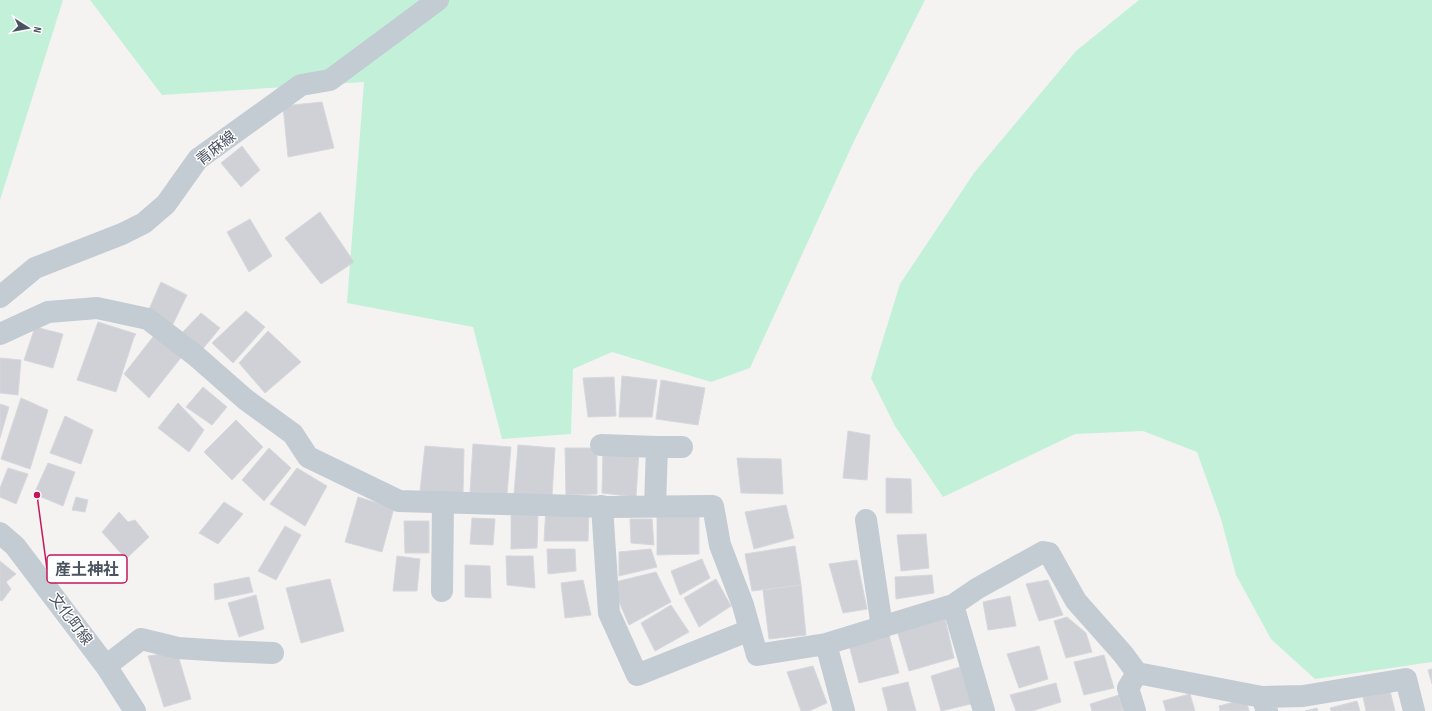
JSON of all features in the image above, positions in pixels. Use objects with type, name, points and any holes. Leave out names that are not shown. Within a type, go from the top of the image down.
[{"type":"street","name":"青麻線","points":[[0,297],[35,268],[122,234],[144,223],[166,204],[198,158],[302,85],[330,80],[438,0]]},
{"type":"street","points":[[0,334],[48,312],[97,308],[148,319],[196,356],[244,399],[293,434],[308,457],[399,501],[602,506],[713,506],[720,545],[743,605],[756,655],[826,644],[953,605],[978,588],[1043,552],[1049,553],[1076,601],[1123,654],[1137,673],[1264,704],[1406,679],[1414,711]]},
{"type":"street","points":[[601,446],[682,447]]},
{"type":"street","points":[[655,506],[656,447]]},
{"type":"street","points":[[442,591],[443,502]]},
{"type":"street","points":[[602,506],[609,613],[637,675],[750,630]]},
{"type":"street","points":[[866,520],[882,627]]},
{"type":"street","name":"文化町線","points":[[0,533],[15,546],[106,666],[135,711]]},
{"type":"street","points":[[953,605],[984,711]]},
{"type":"street","points":[[106,666],[141,639],[178,648],[273,652]]},
{"type":"street","points":[[826,644],[844,711]]},
{"type":"street","points":[[1135,711],[1128,688],[1137,673]]},
{"type":"green space","points":[[0,0],[63,0],[0,200]]},
{"type":"green space","points":[[90,0],[925,0],[855,139],[750,368],[711,382],[612,352],[573,369],[571,434],[502,439],[473,327],[347,303],[364,82],[162,95]]},
{"type":"green space","points":[[1139,0],[1432,0],[1432,662],[1315,679],[1271,639],[1236,575],[1221,519],[1197,452],[1143,431],[1075,434],[943,497],[895,426],[871,378],[900,284],[974,173],[1076,51]]},
{"type":"building","points":[[322,102],[334,148],[288,157],[283,106]]},
{"type":"building","points":[[242,146],[260,170],[241,187],[221,163]]},
{"type":"building","points":[[320,212],[354,262],[321,284],[285,238]]},
{"type":"building","points":[[250,219],[272,256],[249,272],[227,232]]},
{"type":"building","points":[[161,282],[187,295],[172,326],[147,314]]},
{"type":"building","points":[[246,311],[265,327],[233,363],[212,343]]},
{"type":"building","points":[[201,313],[220,328],[201,351],[179,336]]},
{"type":"building","points":[[98,322],[136,334],[116,392],[77,380]]},
{"type":"building","points":[[35,327],[63,334],[53,368],[24,360]]},
{"type":"building","points":[[268,331],[301,362],[265,393],[239,363]]},
{"type":"building","points":[[156,333],[183,355],[149,398],[124,374]]},
{"type":"building","points":[[0,358],[21,360],[18,395],[0,393]]},
{"type":"building","points":[[622,376],[657,380],[652,417],[619,417]]},
{"type":"building","points":[[614,377],[616,416],[588,417],[583,378]]},
{"type":"building","points":[[661,380],[705,388],[698,425],[656,419]]},
{"type":"building","points":[[203,387],[227,407],[212,425],[186,407]]},
{"type":"building","points":[[21,398],[48,410],[30,469],[1,459]]},
{"type":"building","points":[[178,403],[204,430],[189,452],[158,428]]},
{"type":"building","points":[[0,404],[9,407],[0,438]]},
{"type":"building","points":[[65,416],[93,430],[81,464],[50,453]]},
{"type":"building","points":[[236,420],[263,447],[232,480],[204,452]]},
{"type":"building","points":[[848,431],[870,435],[867,480],[843,478]]},
{"type":"building","points":[[473,444],[511,447],[507,494],[470,492]]},
{"type":"building","points":[[518,445],[555,448],[552,496],[514,494]]},
{"type":"building","points":[[425,446],[464,449],[463,493],[420,491]]},
{"type":"building","points":[[269,448],[291,468],[264,501],[242,480]]},
{"type":"building","points":[[565,448],[597,448],[597,494],[566,495]]},
{"type":"building","points":[[603,450],[639,451],[636,497],[602,493]]},
{"type":"building","points":[[737,458],[781,459],[783,494],[741,493]]},
{"type":"building","points":[[48,463],[75,472],[63,506],[34,494]]},
{"type":"building","points":[[8,468],[28,474],[16,504],[0,497],[0,488]]},
{"type":"building","points":[[297,468],[327,486],[305,526],[270,504]]},
{"type":"building","points":[[886,478],[911,479],[912,513],[886,513]]},
{"type":"building","points":[[76,497],[88,500],[85,512],[72,510]]},
{"type":"building","points":[[358,497],[394,508],[382,552],[345,542]]},
{"type":"building","points":[[224,502],[243,514],[218,544],[199,533]]},
{"type":"building","points":[[786,505],[794,538],[754,549],[745,512]]},
{"type":"building","points":[[546,507],[589,510],[588,541],[544,541]]},
{"type":"building","points":[[657,511],[699,511],[699,554],[657,555]]},
{"type":"building","points":[[119,512],[128,522],[135,520],[149,537],[126,559],[102,532]]},
{"type":"building","points":[[511,514],[538,515],[537,548],[511,549]]},
{"type":"building","points":[[472,518],[495,519],[493,545],[470,544]]},
{"type":"building","points":[[630,519],[652,519],[654,545],[631,543]]},
{"type":"building","points":[[404,521],[429,521],[429,553],[405,553]]},
{"type":"building","points":[[285,526],[301,535],[276,580],[258,571]]},
{"type":"building","points":[[926,534],[929,568],[901,571],[897,535]]},
{"type":"building","points":[[795,546],[801,585],[752,591],[745,554]]},
{"type":"building","points":[[547,549],[575,549],[576,571],[548,574]]},
{"type":"building","points":[[651,549],[657,567],[619,576],[619,552]]},
{"type":"building","points":[[397,556],[420,559],[417,591],[393,591]]},
{"type":"building","points":[[506,556],[533,556],[535,588],[507,585]]},
{"type":"building","points":[[702,559],[710,578],[680,595],[671,571]]},
{"type":"building","points":[[857,560],[867,609],[843,613],[829,564]]},
{"type":"building","points":[[0,561],[16,574],[6,582],[11,589],[2,601],[0,600]]},
{"type":"building","points":[[465,565],[490,566],[491,598],[465,597]]},
{"type":"building","points":[[656,572],[671,602],[629,625],[611,583]]},
{"type":"building","points":[[932,575],[934,593],[896,599],[895,577]]},
{"type":"building","points":[[249,577],[253,592],[215,600],[214,584]]},
{"type":"building","points":[[330,579],[344,631],[301,643],[286,588]]},
{"type":"building","points":[[716,579],[731,606],[699,627],[684,598]]},
{"type":"building","points":[[583,580],[591,615],[565,618],[561,583]]},
{"type":"building","points":[[1048,580],[1063,615],[1039,621],[1026,584]]},
{"type":"building","points":[[801,585],[806,635],[769,639],[763,590]]},
{"type":"building","points":[[256,595],[264,629],[239,637],[228,603]]},
{"type":"building","points":[[1010,596],[1016,626],[988,630],[983,602]]},
{"type":"building","points":[[671,605],[689,632],[655,651],[641,623]]},
{"type":"building","points":[[944,614],[954,658],[909,671],[896,627]]},
{"type":"building","points":[[1067,617],[1086,633],[1092,652],[1066,658],[1054,621]]},
{"type":"building","points":[[888,631],[899,673],[859,683],[848,641]]},
{"type":"building","points":[[1039,646],[1048,679],[1019,688],[1007,654]]},
{"type":"building","points":[[177,652],[191,699],[164,707],[148,656]]},
{"type":"building","points":[[1104,655],[1114,688],[1084,695],[1074,662]]},
{"type":"building","points":[[813,666],[827,703],[809,711],[801,711],[787,672]]},
{"type":"building","points":[[960,667],[971,704],[941,711],[931,676]]},
{"type":"building","points":[[1432,669],[1432,684],[1428,670]]},
{"type":"building","points":[[908,682],[916,711],[888,711],[882,688]]},
{"type":"building","points":[[1056,683],[1061,702],[1032,711],[1016,711],[1010,695]]},
{"type":"building","points":[[1390,691],[1395,711],[1366,711],[1363,697]]},
{"type":"building","points":[[1190,694],[1195,711],[1166,711],[1163,701]]},
{"type":"building","points":[[1119,695],[1123,711],[1092,711],[1090,704]]},
{"type":"building","points":[[1246,699],[1249,711],[1220,711],[1219,706]]},
{"type":"building","points":[[1357,701],[1360,711],[1331,711],[1330,708]]},
{"type":"building","points":[[1317,708],[1318,711],[1305,711]]},
{"type":"place","name":"産土神社","points":[[37,495]]}]
